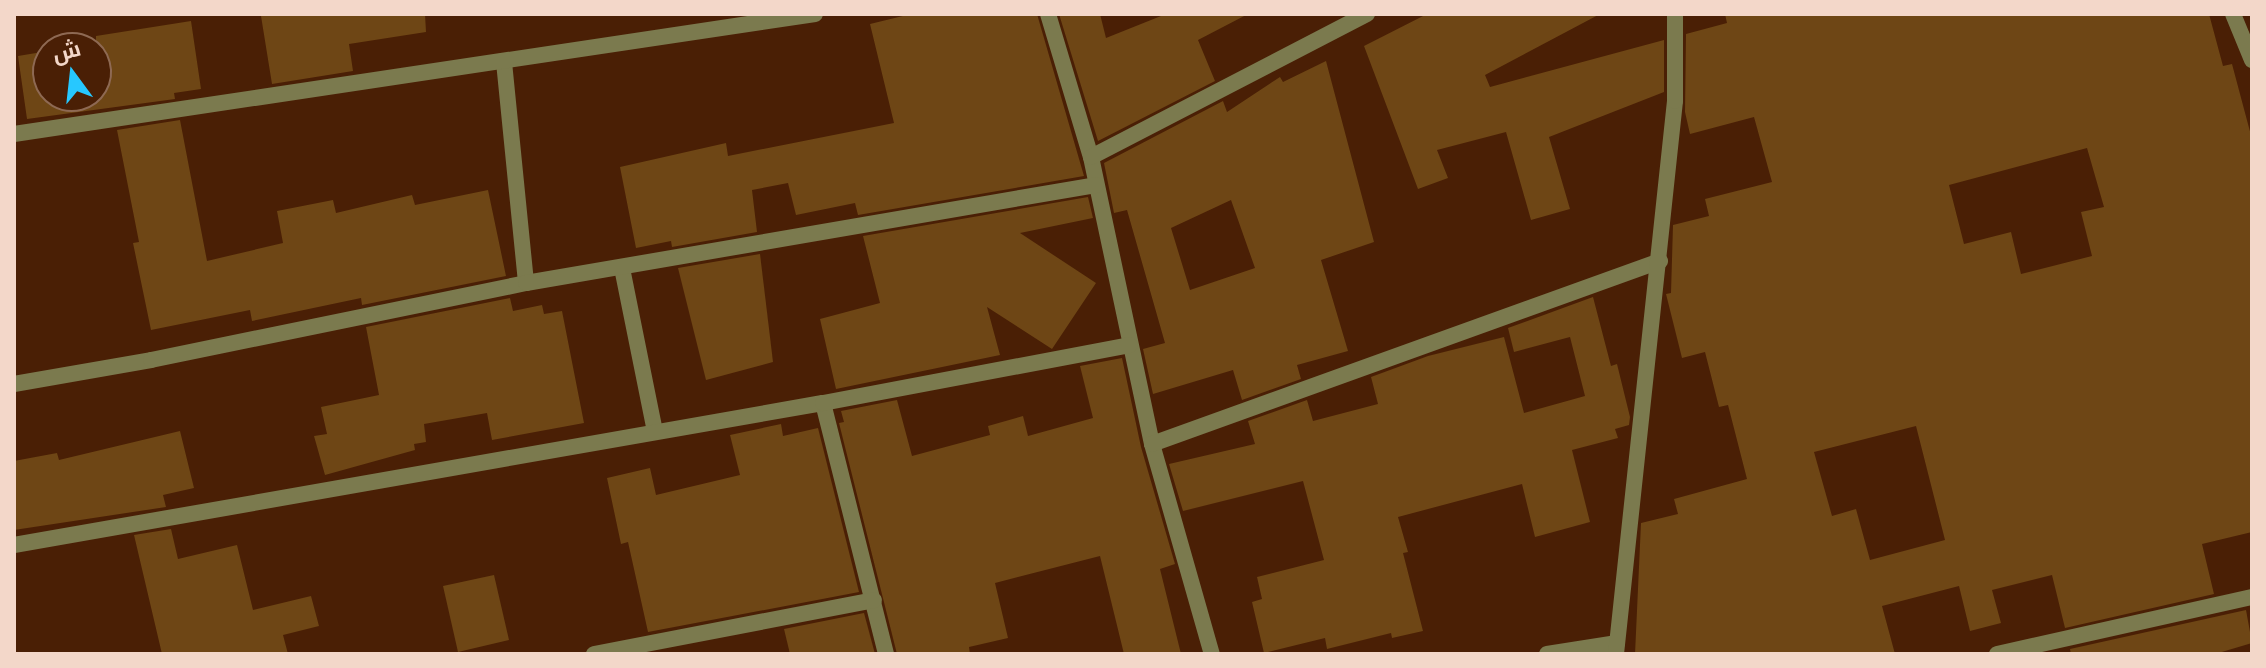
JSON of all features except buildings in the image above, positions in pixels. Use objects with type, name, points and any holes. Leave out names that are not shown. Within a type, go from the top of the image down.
[{"type":"street","points":[[14,134],[815,14]]},
{"type":"street","points":[[1048,14],[1091,157],[1152,444],[1212,654]]},
{"type":"street","points":[[1091,157],[1367,14]]},
{"type":"street","points":[[1547,654],[1616,648],[1675,101],[1675,14]]},
{"type":"street","points":[[2233,14],[2252,60]]},
{"type":"street","points":[[504,62],[526,283]]},
{"type":"street","points":[[14,384],[151,360],[526,283],[1096,185]]},
{"type":"street","points":[[1152,444],[1660,261]]},
{"type":"street","points":[[622,268],[655,432]]},
{"type":"street","points":[[14,545],[823,403],[1130,345]]},
{"type":"street","points":[[823,403],[886,654]]},
{"type":"street","points":[[1997,654],[2252,597]]},
{"type":"street","points":[[594,654],[874,600]]}]
